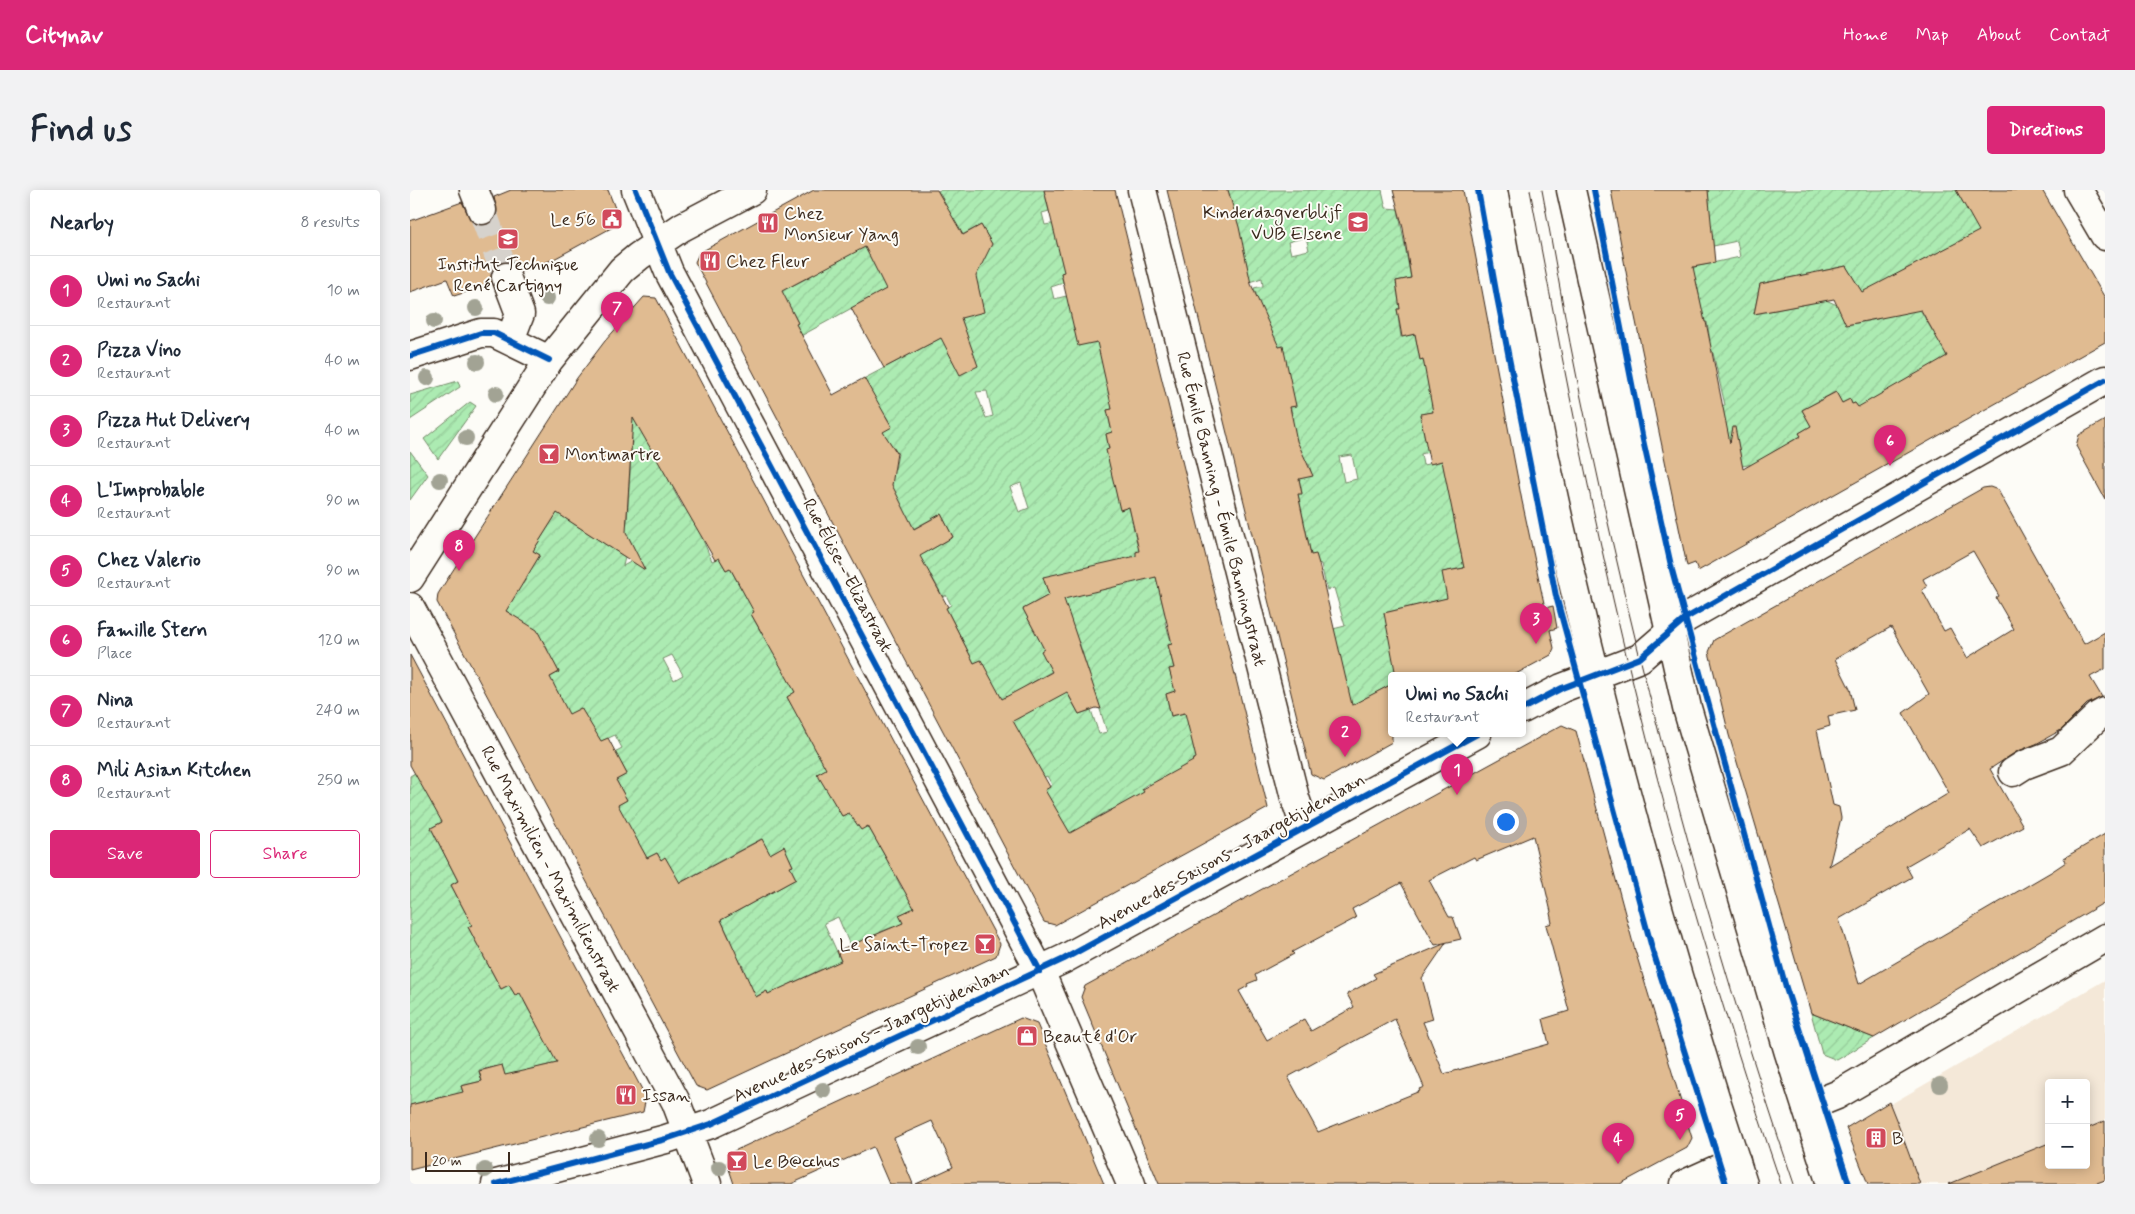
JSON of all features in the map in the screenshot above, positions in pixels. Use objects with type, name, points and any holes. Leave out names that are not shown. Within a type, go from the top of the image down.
[{"type":"street","name":"Rue Élise - Elizastraat","points":[[636,190],[669,272],[1040,971],[1131,1184]]},
{"type":"street","points":[[410,578],[549,360],[622,270],[682,227],[752,190]]},
{"type":"street","name":"Rue Émile Banning - Émile Banningstraat","points":[[1142,190],[1292,789],[1305,827]]},
{"type":"street","points":[[1494,190],[1509,284],[1548,475],[1596,675],[1656,902],[1712,1090],[1740,1173],[1685,1184]]},
{"type":"street","points":[[1570,190],[1688,708],[1784,1036],[1831,1184]]},
{"type":"street","points":[[2078,190],[2105,236]]},
{"type":"street","points":[[506,277],[520,314],[510,340]]},
{"type":"street","points":[[410,356],[481,333],[494,333],[549,360]]},
{"type":"street","points":[[1526,707],[1562,688],[1640,658],[1686,618],[1722,596],[2105,380]]},
{"type":"street","name":"Rue Maximilien - Maximilienstraat","points":[[410,607],[676,1102],[707,1184]]},
{"type":"street","points":[[2013,772],[2024,765],[2061,751],[2105,712]]},
{"type":"street","name":"Avenue des Saisons - Jaargetijdenlaan","points":[[496,1184],[666,1140],[711,1124],[1040,971],[1471,737]]},
{"type":"street","points":[[1807,1107],[1837,1095],[2105,938]]},
{"type":"shaded area","points":[[2105,980],[2105,1184],[1868,1184],[1846,1128],[1889,1102],[1891,1104]]},
{"type":"green space","points":[[1044,190],[1049,211],[1042,213],[1045,225],[1057,223],[1068,271],[1061,273],[1063,283],[1051,287],[1054,299],[1083,292],[1117,408],[1107,410],[1112,432],[1106,434],[1121,510],[1129,507],[1140,550],[1136,552],[1137,557],[1156,577],[1167,621],[1165,622],[1172,644],[1168,645],[1174,668],[1169,669],[1171,676],[1184,689],[1166,694],[1171,716],[1185,713],[1216,751],[1158,798],[1149,783],[1142,788],[1147,798],[1108,811],[1089,822],[1077,847],[1040,792],[1052,785],[1047,776],[1043,778],[1027,757],[1032,754],[1029,749],[992,716],[974,663],[946,608],[951,605],[946,595],[943,597],[931,575],[927,577],[916,556],[920,545],[925,553],[953,537],[941,514],[909,531],[877,478],[895,469],[898,454],[882,432],[892,426],[884,413],[861,424],[852,385],[954,331],[962,322],[933,207],[944,201],[938,191]],"holes":[[[981,225],[992,244],[960,236]],[[987,391],[993,416],[986,418],[976,392]],[[1021,483],[1029,508],[1019,512],[1010,487]],[[1043,577],[1067,643],[1079,642],[1107,732],[1099,734],[1091,710],[1079,714],[1066,691],[1033,682],[1056,669],[1041,651],[1051,645],[1034,630],[1023,609],[1049,595]]]},
{"type":"green space","points":[[1228,190],[1382,190],[1386,208],[1398,209],[1411,278],[1396,281],[1401,337],[1415,334],[1420,359],[1423,359],[1437,411],[1420,415],[1425,439],[1434,437],[1436,450],[1421,454],[1423,465],[1443,461],[1464,568],[1443,572],[1470,593],[1384,613],[1430,663],[1413,672],[1388,672],[1388,686],[1333,716],[1325,631],[1345,626],[1334,588],[1327,590],[1321,564],[1311,555],[1298,494],[1302,493],[1299,479],[1312,475],[1309,464],[1298,467],[1299,450],[1297,444],[1289,434],[1270,419],[1292,413],[1254,288],[1263,286],[1262,278],[1249,282]],"holes":[[[1306,237],[1309,250],[1291,254],[1288,242]],[[1352,455],[1357,479],[1344,482],[1339,457]]]},
{"type":"green space","points":[[1685,190],[1956,190],[1963,202],[1983,190],[1992,190],[1994,193],[1976,204],[1981,214],[1974,218],[1982,230],[1993,223],[2016,264],[2007,269],[2009,273],[2032,260],[2038,268],[2034,273],[2040,284],[2029,291],[2031,295],[2036,293],[2039,303],[2048,305],[2066,295],[2069,301],[2056,306],[2052,313],[2054,319],[2061,322],[2064,327],[2053,333],[2044,317],[2032,314],[2028,316],[2030,318],[2022,322],[2019,316],[2014,319],[2017,324],[1988,340],[1985,335],[1858,408],[1855,403],[1852,404],[1850,399],[1842,403],[1835,392],[1802,410],[1811,426],[1799,433],[1801,436],[1790,442],[1792,446],[1782,452],[1780,448],[1767,456],[1768,459],[1760,463],[1742,466],[1737,438],[1704,445],[1702,437],[1719,433],[1714,407],[1725,405],[1713,353],[1704,354],[1702,343],[1710,341],[1707,322],[1703,323],[1702,319],[1698,320],[1693,297],[1699,295],[1696,281],[1692,282],[1689,268],[1740,257],[1737,241],[1704,248],[1696,206],[1709,204],[1708,192],[1686,195]],"holes":[[[1964,239],[1997,296],[1933,332],[1899,273]],[[1846,266],[1878,319],[1847,325],[1837,305],[1826,300],[1754,314],[1760,284]]]},
{"type":"green space","points":[[858,234],[868,253],[899,282],[799,337],[793,326],[798,323],[793,313],[736,281],[788,288],[811,276],[805,263]]},
{"type":"green space","points":[[664,353],[672,366],[652,378],[656,387],[643,397],[659,426],[653,429],[662,446],[653,451],[664,470],[666,469],[675,488],[673,489],[683,507],[691,504],[704,524],[709,522],[714,531],[702,538],[712,561],[719,558],[726,570],[730,568],[742,590],[748,588],[759,609],[751,614],[768,645],[775,642],[780,653],[776,655],[795,692],[787,697],[792,706],[795,704],[805,725],[803,726],[807,735],[811,734],[816,745],[819,743],[824,755],[829,753],[835,765],[817,774],[821,779],[833,772],[841,787],[830,793],[842,816],[856,809],[864,823],[858,826],[861,829],[868,826],[891,867],[906,860],[911,869],[896,877],[902,889],[905,887],[917,907],[899,915],[906,928],[896,932],[893,927],[880,932],[887,948],[867,956],[863,951],[854,955],[838,917],[824,923],[843,965],[835,965],[833,969],[824,973],[822,969],[780,989],[781,991],[770,996],[766,991],[757,996],[759,1001],[751,1005],[753,1010],[740,1015],[744,1023],[722,1033],[717,1021],[699,1029],[692,1014],[717,1001],[696,960],[731,941],[721,920],[796,879],[790,867],[793,866],[784,847],[770,854],[761,839],[662,892],[656,880],[667,874],[663,866],[668,862],[665,858],[661,860],[657,853],[647,858],[642,849],[623,859],[619,849],[635,840],[617,805],[627,800],[616,780],[627,774],[621,763],[601,773],[601,776],[596,778],[591,765],[622,748],[615,735],[585,749],[582,743],[577,745],[571,736],[590,725],[581,708],[568,715],[565,708],[563,710],[558,701],[561,699],[555,688],[551,690],[546,680],[559,672],[551,658],[543,662],[540,654],[548,650],[543,641],[530,647],[524,634],[507,643],[497,625],[513,615],[503,609],[513,595],[507,591],[515,580],[523,584],[528,576],[520,571],[527,560],[534,564],[540,555],[533,551],[557,513],[625,557],[623,566],[638,558],[629,538],[626,540],[626,537],[614,529],[620,519],[627,522],[632,438],[599,417],[610,400],[613,401],[620,392],[635,402],[636,388],[621,377],[641,365],[651,372]],"holes":[[[672,655],[683,675],[674,680],[663,659]],[[741,962],[745,971],[725,981],[721,972]]]},
{"type":"green space","points":[[458,381],[460,387],[410,420],[410,395]]},
{"type":"green space","points":[[470,402],[476,406],[438,459],[424,439]]},
{"type":"green space","points":[[410,451],[428,475],[410,500]]},
{"type":"green space","points":[[426,766],[447,819],[431,828],[458,881],[451,885],[472,925],[468,927],[501,989],[509,985],[515,995],[537,983],[525,1003],[560,1065],[557,1079],[553,1064],[540,1067],[507,1086],[502,1065],[479,1070],[482,1081],[461,1086],[464,1096],[441,1097],[410,1105],[410,776]]},
{"type":"green space","points":[[1811,1013],[1874,1038],[1837,1060],[1822,1054]]},
{"type":"building","points":[[511,190],[608,190],[618,216],[613,227],[554,259],[521,272],[516,265],[509,262],[500,263],[494,267],[491,274],[492,283],[485,286],[454,296],[447,279],[410,292],[410,221],[462,202],[472,222],[479,225],[487,225],[494,220],[497,213],[494,197]]},
{"type":"building","points":[[814,190],[937,190],[963,235],[981,225],[992,244],[976,276],[984,312],[961,318],[978,366],[960,375],[941,338],[884,368],[851,308],[886,289],[865,247],[782,291],[798,323],[796,324],[833,395],[864,378],[892,427],[883,432],[897,453],[892,485],[914,529],[941,514],[953,537],[920,556],[948,607],[946,608],[974,663],[981,660],[1002,699],[1052,672],[1041,651],[1044,649],[1023,609],[1049,595],[1043,577],[1136,556],[1136,552],[1139,551],[1129,507],[1120,510],[1106,450],[1109,449],[1106,434],[1112,432],[1107,410],[1112,409],[1097,342],[1078,346],[1061,273],[1064,272],[1044,190],[1115,190],[1268,808],[1055,925],[1044,922],[695,262],[699,253]],"holes":[[[1156,577],[1172,644],[1168,645],[1174,668],[1169,669],[1175,691],[1166,694],[1171,716],[1185,713],[1196,758],[1142,789],[1144,792],[1070,833],[1045,790],[1050,787],[1013,721],[1067,692],[1079,714],[1096,708],[1101,709],[1064,599]]]},
{"type":"building","points":[[1167,190],[1228,190],[1239,227],[1251,284],[1279,347],[1283,346],[1296,406],[1290,407],[1297,441],[1313,476],[1299,479],[1302,494],[1298,494],[1311,555],[1316,554],[1319,564],[1352,705],[1388,686],[1388,737],[1392,737],[1392,742],[1324,780],[1311,774]]},
{"type":"building","points":[[1393,190],[1463,190],[1522,501],[1545,608],[1553,606],[1557,628],[1550,630],[1554,648],[1551,655],[1519,672],[1395,672],[1384,613],[1447,598],[1442,572],[1464,568],[1442,461],[1430,464],[1420,414],[1433,412],[1423,359],[1420,360],[1415,334],[1402,337],[1397,309],[1400,309],[1396,281],[1411,278],[1403,228]]},
{"type":"building","points":[[1611,190],[1708,190],[1715,263],[1693,267],[1730,443],[1733,427],[1735,427],[1743,469],[1801,436],[1799,433],[1811,426],[1802,410],[1836,392],[1842,403],[1850,399],[1852,404],[1855,403],[1858,407],[1947,356],[1921,310],[1846,325],[1834,299],[1754,314],[1760,284],[1846,266],[1862,292],[1979,231],[1956,190],[2042,190],[2105,298],[2105,342],[1698,571],[1695,563],[1687,566],[1629,288]]},
{"type":"building","points":[[644,297],[656,298],[1000,944],[996,956],[707,1090],[696,1086],[437,602],[438,594],[448,578],[577,378],[605,341]],"holes":[[[633,418],[715,560],[719,558],[726,570],[730,568],[754,612],[751,614],[795,692],[787,697],[826,769],[817,774],[842,816],[849,813],[861,830],[868,826],[914,908],[899,915],[903,923],[837,951],[841,961],[768,994],[767,991],[756,997],[721,920],[796,879],[790,867],[793,866],[784,846],[770,854],[762,839],[680,883],[665,857],[661,860],[657,853],[647,858],[618,805],[627,800],[616,780],[627,774],[608,738],[601,741],[581,708],[569,714],[550,677],[559,672],[537,630],[506,611],[540,555],[533,551],[557,513],[645,570],[626,532]]]},
{"type":"building","points":[[2105,420],[2105,499],[2076,446],[2079,435]]},
{"type":"building","points":[[1990,487],[1998,490],[2084,644],[2105,632],[2105,669],[2090,677],[2102,697],[2087,704],[2061,730],[2036,744],[2016,752],[1990,769],[2023,826],[1983,848],[1970,829],[1906,866],[1912,877],[1839,919],[1859,984],[2051,872],[2066,862],[2064,858],[2105,834],[2105,902],[1874,1038],[1811,1013],[1729,735],[1709,652],[1714,640],[1983,488]],"holes":[[[1973,551],[1999,596],[1996,598],[2014,629],[1967,658],[1950,628],[1944,631],[1922,590],[1927,587],[1923,579]],[[1891,627],[1929,694],[1903,713],[1949,793],[1829,866],[1841,818],[1839,807],[1833,805],[1817,730],[1830,726],[1828,716],[1855,710],[1850,689],[1835,659]]]},
{"type":"building","points":[[410,655],[646,1097],[643,1112],[410,1170],[410,1105],[463,1092],[461,1086],[482,1081],[479,1071],[502,1065],[505,1075],[557,1063],[520,993],[515,995],[509,985],[501,989],[468,927],[472,925],[451,885],[458,881],[431,828],[442,822],[410,765]]},
{"type":"building","points":[[1562,725],[1576,731],[1634,947],[1692,1138],[1687,1148],[1620,1184],[1159,1184],[1081,997],[1085,986]],"holes":[[[1533,836],[1551,912],[1552,923],[1546,925],[1569,1011],[1543,1019],[1549,1044],[1444,1074],[1423,1022],[1433,1019],[1422,978],[1446,943],[1373,974],[1376,978],[1347,994],[1354,1007],[1311,1031],[1304,1019],[1267,1040],[1239,991],[1248,986],[1247,984],[1257,980],[1255,975],[1294,954],[1292,952],[1356,918],[1352,909],[1401,883],[1435,945],[1461,939],[1453,917],[1449,917],[1429,880],[1474,857],[1476,860]],[[1395,1019],[1424,1087],[1419,1089],[1420,1091],[1318,1132],[1288,1077]]]},
{"type":"building","points":[[1021,1018],[1037,1024],[1104,1184],[916,1184],[953,1167],[932,1121],[894,1138],[913,1184],[889,1184],[873,1147],[791,1184],[734,1184],[727,1163],[732,1152]]},
{"type":"building","name":"B","points":[[1889,1102],[1920,1184],[1868,1184],[1846,1128]]},
{"type":"building","points":[[2105,1121],[2105,1180],[2094,1184],[1949,1184],[2045,1145],[2045,1169],[2090,1169],[2090,1127]]},
{"type":"tunnel","points":[[482,210],[506,277]]},
{"type":"tram line","points":[[1530,190],[1591,497],[1630,673],[1711,967],[1781,1184]]},
{"type":"tram line","points":[[1542,190],[1570,343],[1601,493],[1649,693],[1702,891],[1731,989],[1794,1184]]},
{"type":"cycle path","points":[[636,190],[669,272],[1040,971]]},
{"type":"cycle path","points":[[1478,190],[1497,297],[1556,596],[1652,948],[1726,1184]]},
{"type":"cycle path","points":[[1594,190],[1643,440],[1672,570],[1786,988],[1849,1184]]},
{"type":"cycle path","points":[[410,356],[481,333],[494,333],[549,360]]},
{"type":"cycle path","points":[[1526,707],[1562,688],[1640,658],[1686,618],[2105,380]]},
{"type":"cycle path","points":[[496,1184],[666,1139],[711,1124],[1064,959],[1471,737]]},
{"type":"place","name":"Le 56","points":[[612,219]]},
{"type":"place","name":"Kinderdagverblijf VUB Elsene","points":[[1358,222]]},
{"type":"place","name":"Chez Monsieur Yang","points":[[768,223]]},
{"type":"place","name":"Institut Technique René Cartigny","points":[[508,239]]},
{"type":"place","name":"Chez Fleur","points":[[710,261]]},
{"type":"place","name":"Nina","points":[[617,333]]},
{"type":"place","name":"Montmartre","points":[[549,454]]},
{"type":"place","name":"Famille Stern","points":[[1890,466]]},
{"type":"place","name":"Mili Asian Kitchen","points":[[459,571]]},
{"type":"place","name":"Pizza Hut Delivery","points":[[1536,644]]},
{"type":"place","name":"Pizza Vino","points":[[1345,757]]},
{"type":"place","name":"Umi no Sachi","points":[[1457,795]]},
{"type":"place","name":"Le Saint-Tropez","points":[[985,944]]},
{"type":"place","name":"Beauté d'Or","points":[[1027,1036]]},
{"type":"place","name":"Issan","points":[[626,1095]]},
{"type":"place","name":"B","points":[[1876,1138]]},
{"type":"place","name":"Chez Valerio","points":[[1680,1140]]},
{"type":"place","name":"Le B@cchus","points":[[737,1161]]},
{"type":"place","name":"L'Improbable","points":[[1618,1164]]}]
